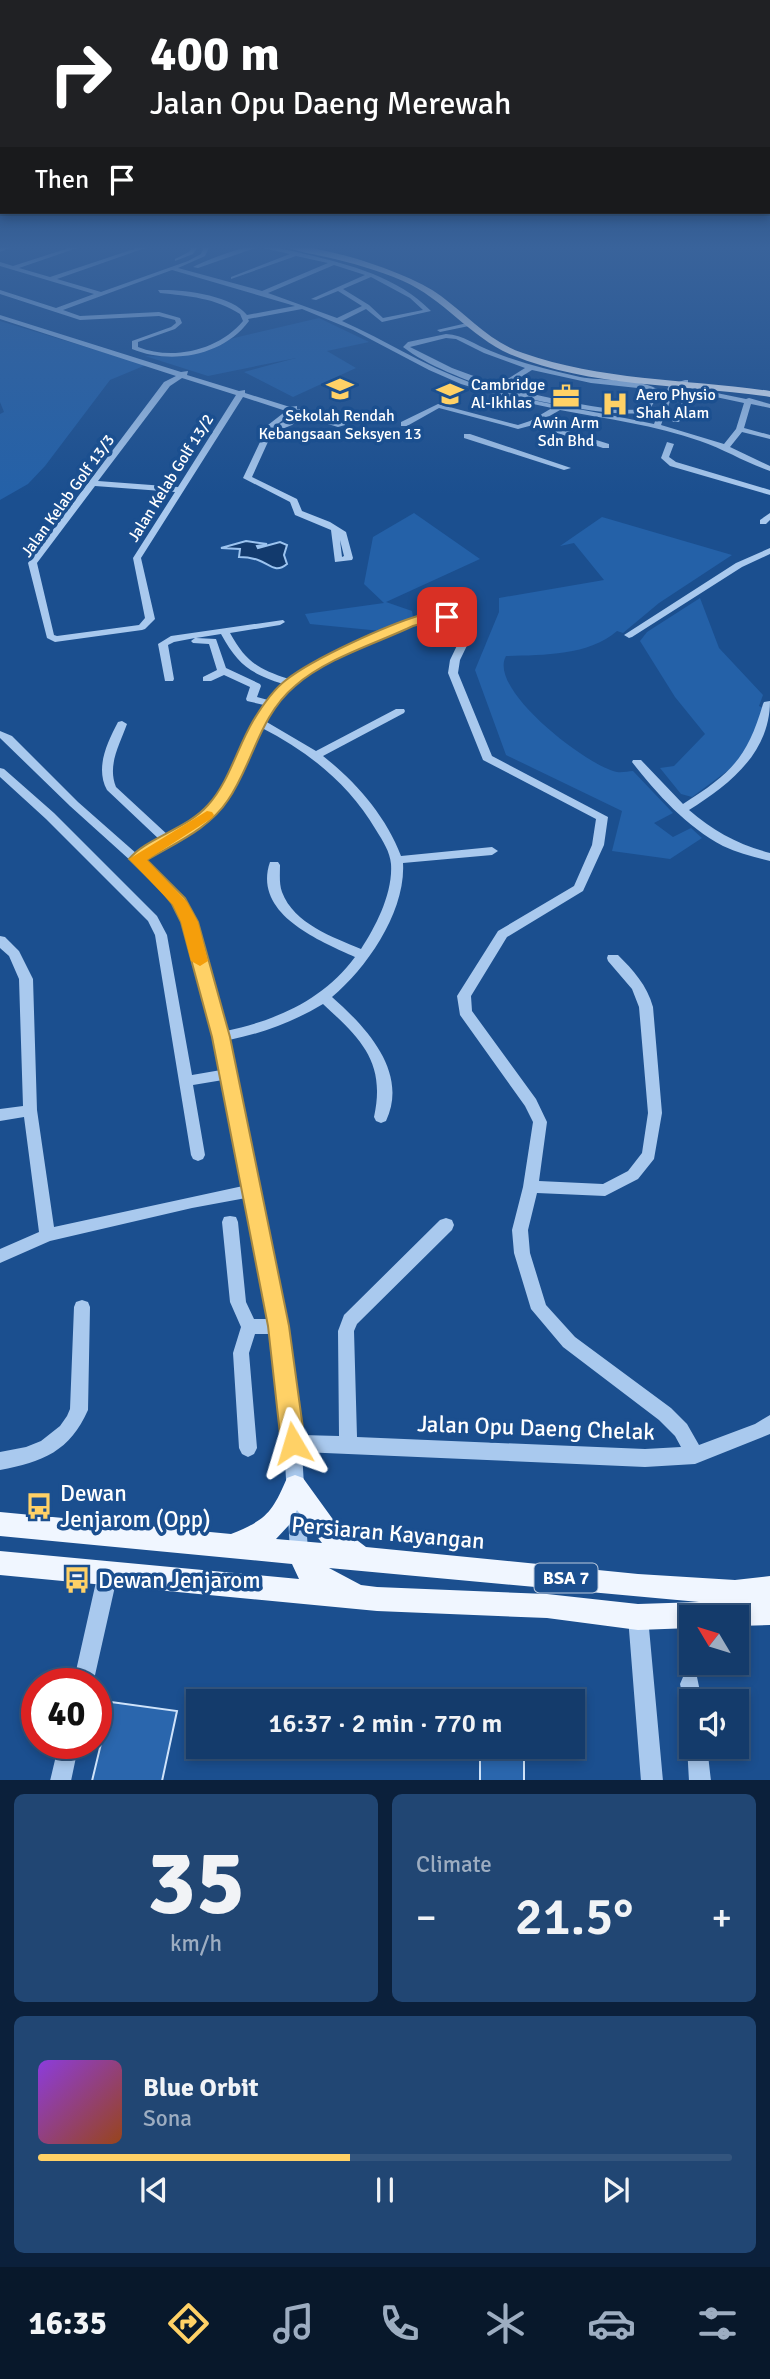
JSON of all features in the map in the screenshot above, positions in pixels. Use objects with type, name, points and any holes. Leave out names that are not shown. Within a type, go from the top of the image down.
[{"type":"main road","points":[[449,332],[457,329]]},
{"type":"main road","points":[[449,332],[457,329]]},
{"type":"main road","points":[[476,329],[488,340],[519,355],[550,363],[602,374],[770,392]]},
{"type":"main road","points":[[482,329],[528,350],[579,365],[620,372],[725,382],[770,392]]},
{"type":"main road","points":[[231,1546],[258,1537],[273,1528],[285,1514],[295,1486]]},
{"type":"main road","points":[[295,1486],[324,1530],[344,1548],[362,1557]]},
{"type":"main road","name":"Persiaran Kayangan","points":[[0,1524],[362,1557],[638,1586],[735,1592],[770,1588]]},
{"type":"main road","points":[[299,1552],[304,1565],[317,1577],[377,1599]]},
{"type":"main road","name":"BSA 7","points":[[0,1563],[377,1599],[547,1606],[638,1617],[770,1612]]},
{"type":"street","points":[[44,329],[338,425],[342,423]]},
{"type":"street","points":[[168,329],[133,344],[139,351],[162,355],[197,351],[221,342],[239,329]]},
{"type":"street","points":[[353,329],[429,369],[482,389],[558,408],[638,412],[646,409],[652,390]]},
{"type":"street","points":[[407,338],[436,331],[449,332],[486,352],[531,368],[652,390],[667,400]]},
{"type":"street","points":[[449,332],[405,347],[438,366],[496,388],[569,407],[657,425],[726,447],[770,469]]},
{"type":"street","points":[[382,343],[394,340]]},
{"type":"street","points":[[429,369],[438,366]]},
{"type":"street","points":[[496,388],[531,368]]},
{"type":"street","points":[[173,381],[184,374]]},
{"type":"street","points":[[657,379],[672,387]]},
{"type":"street","name":"Jalan Kelab Golf 13/3","points":[[149,623],[142,627],[55,639],[50,636],[31,567],[167,384],[173,381]]},
{"type":"street","points":[[657,425],[672,387],[685,382]]},
{"type":"street","points":[[676,421],[693,392],[702,391],[770,406]]},
{"type":"street","name":"Jalan Kelab Golf 13/2","points":[[149,623],[137,558],[241,393]]},
{"type":"street","points":[[726,447],[740,429],[749,400]]},
{"type":"street","points":[[404,424],[438,406],[518,427],[533,423],[558,408]]},
{"type":"street","points":[[297,411],[289,423],[271,432],[248,480],[294,501],[298,513],[335,530]]},
{"type":"street","points":[[484,426],[493,422]]},
{"type":"street","points":[[533,423],[606,446]]},
{"type":"street","points":[[740,429],[770,437]]},
{"type":"street","points":[[458,441],[475,431]]},
{"type":"street","points":[[467,436],[567,468]]},
{"type":"street","points":[[670,444],[665,458],[673,464],[770,493]]},
{"type":"street","points":[[93,483],[181,490]]},
{"type":"street","points":[[629,635],[739,565],[770,551]]},
{"type":"street","points":[[137,859],[199,822],[222,798],[259,722],[290,683],[322,663],[409,624],[437,616],[459,620],[470,629],[455,660],[453,673],[487,758],[602,817],[598,845],[579,888],[502,934],[464,996],[463,1005],[470,1020],[537,1112],[540,1132],[531,1187],[520,1230],[523,1254],[540,1309],[569,1342],[665,1414],[681,1430],[695,1455]]},
{"type":"street","points":[[169,679],[163,644],[171,639],[280,622]]},
{"type":"street","points":[[224,631],[239,659],[247,667],[290,683]]},
{"type":"street","points":[[181,643],[209,640],[213,642],[223,671],[256,686],[251,699],[271,704]]},
{"type":"street","points":[[207,680],[223,671]]},
{"type":"street","points":[[681,810],[704,796],[740,766],[755,744],[768,704]]},
{"type":"street","points":[[317,755],[400,711]]},
{"type":"street","points":[[221,1037],[248,1032],[287,1019],[326,998],[345,981],[364,956],[392,898],[397,860],[364,801],[317,755],[259,722]]},
{"type":"street","points":[[122,724],[105,771],[106,780],[167,840]]},
{"type":"street","points":[[0,734],[8,738],[74,804],[166,886],[190,922],[221,1037],[279,1326],[293,1443],[299,1552]]},
{"type":"street","points":[[637,762],[703,830],[730,845],[770,857]]},
{"type":"street","points":[[0,771],[50,816],[153,919],[161,936],[198,1156]]},
{"type":"street","points":[[50,816],[74,804]]},
{"type":"street","points":[[397,860],[492,851]]},
{"type":"street","points":[[274,865],[276,891],[288,914],[297,923],[364,956]]},
{"type":"street","points":[[0,940],[14,954],[26,979],[30,1110],[47,1235]]},
{"type":"street","points":[[531,1187],[604,1190],[633,1175],[649,1154],[655,1113],[644,995],[613,958]]},
{"type":"street","points":[[326,998],[367,1040],[379,1062],[386,1080],[387,1099],[381,1117]]},
{"type":"street","points":[[187,1082],[229,1074]]},
{"type":"street","points":[[0,1115],[30,1110]]},
{"type":"street","points":[[0,1256],[47,1235],[251,1191]]},
{"type":"street","points":[[230,1222],[238,1302],[249,1327],[241,1353],[248,1448]]},
{"type":"street","points":[[348,1445],[346,1331],[350,1320],[446,1225]]},
{"type":"street","points":[[0,1461],[27,1456],[48,1448],[73,1425],[79,1410],[82,1307]]},
{"type":"street","points":[[249,1327],[279,1326]]},
{"type":"street","name":"Jalan Opu Daeng Chelak","points":[[293,1443],[645,1458],[695,1455],[761,1430],[770,1423]]},
{"type":"street","points":[[87,1668],[108,1573]]},
{"type":"street","points":[[638,1617],[652,1780]]},
{"type":"street","points":[[60,1780],[65,1759]]},
{"type":"street","points":[[699,1759],[701,1780]]},
{"type":"shaded area","points":[[0,329],[27,329],[146,365],[110,380],[45,466],[28,484],[0,500],[0,414],[4,412],[0,402]]},
{"type":"shaded area","points":[[272,329],[342,329],[369,342],[327,351],[356,368],[293,397],[244,372],[296,358],[208,376],[145,356],[178,357],[230,339]]},
{"type":"shaded area","points":[[414,513],[480,559],[386,602],[412,611],[413,617],[381,631],[310,624],[305,614],[384,603],[364,584],[373,537]]},
{"type":"shaded area","points":[[602,517],[732,555],[659,603],[623,633],[617,631],[606,639],[579,650],[506,656],[504,670],[511,687],[543,724],[584,756],[603,767],[617,772],[633,771],[673,813],[654,823],[673,837],[691,828],[702,838],[670,859],[612,851],[622,811],[506,755],[475,670],[499,612],[499,598],[604,580],[574,543],[560,546]]},
{"type":"shaded area","points":[[246,541],[267,544],[257,546],[258,548],[280,542],[287,545],[284,555],[287,564],[276,568],[256,559],[239,557],[240,549],[221,548]]},
{"type":"shaded area","points":[[700,598],[719,648],[763,695],[759,706],[763,708],[748,749],[730,769],[692,797],[681,794],[660,768],[674,766],[705,734],[675,697],[640,641],[647,632]]},
{"type":"building","points":[[112,1702],[177,1711],[162,1780],[92,1780],[97,1759],[112,1759]]},
{"type":"building","points":[[480,1759],[524,1759],[524,1780],[480,1780]]},
{"type":"slow traffic","points":[[200,961],[190,922],[179,902],[137,859],[207,815]]},
{"type":"place","name":"Sekolah Rendah Kebangsaan Seksyen 13","points":[[340,389]]},
{"type":"place","name":"Cambridge Al-Ikhlas","points":[[450,394]]},
{"type":"place","name":"Awin Arm Sdn Bhd","points":[[566,396]]},
{"type":"place","name":"Aero Physio Shah Alam","points":[[615,404]]},
{"type":"place","name":"Dewan Jenjarom (Opp)","points":[[39,1506]]},
{"type":"place","name":"Dewan Jenjarom","points":[[77,1580]]},
{"type":"route","points":[[293,1443],[279,1326],[221,1037],[190,922],[166,886],[137,859],[199,822],[211,811],[222,798],[259,722],[290,683],[322,663],[409,624],[425,618],[447,617]]}]
